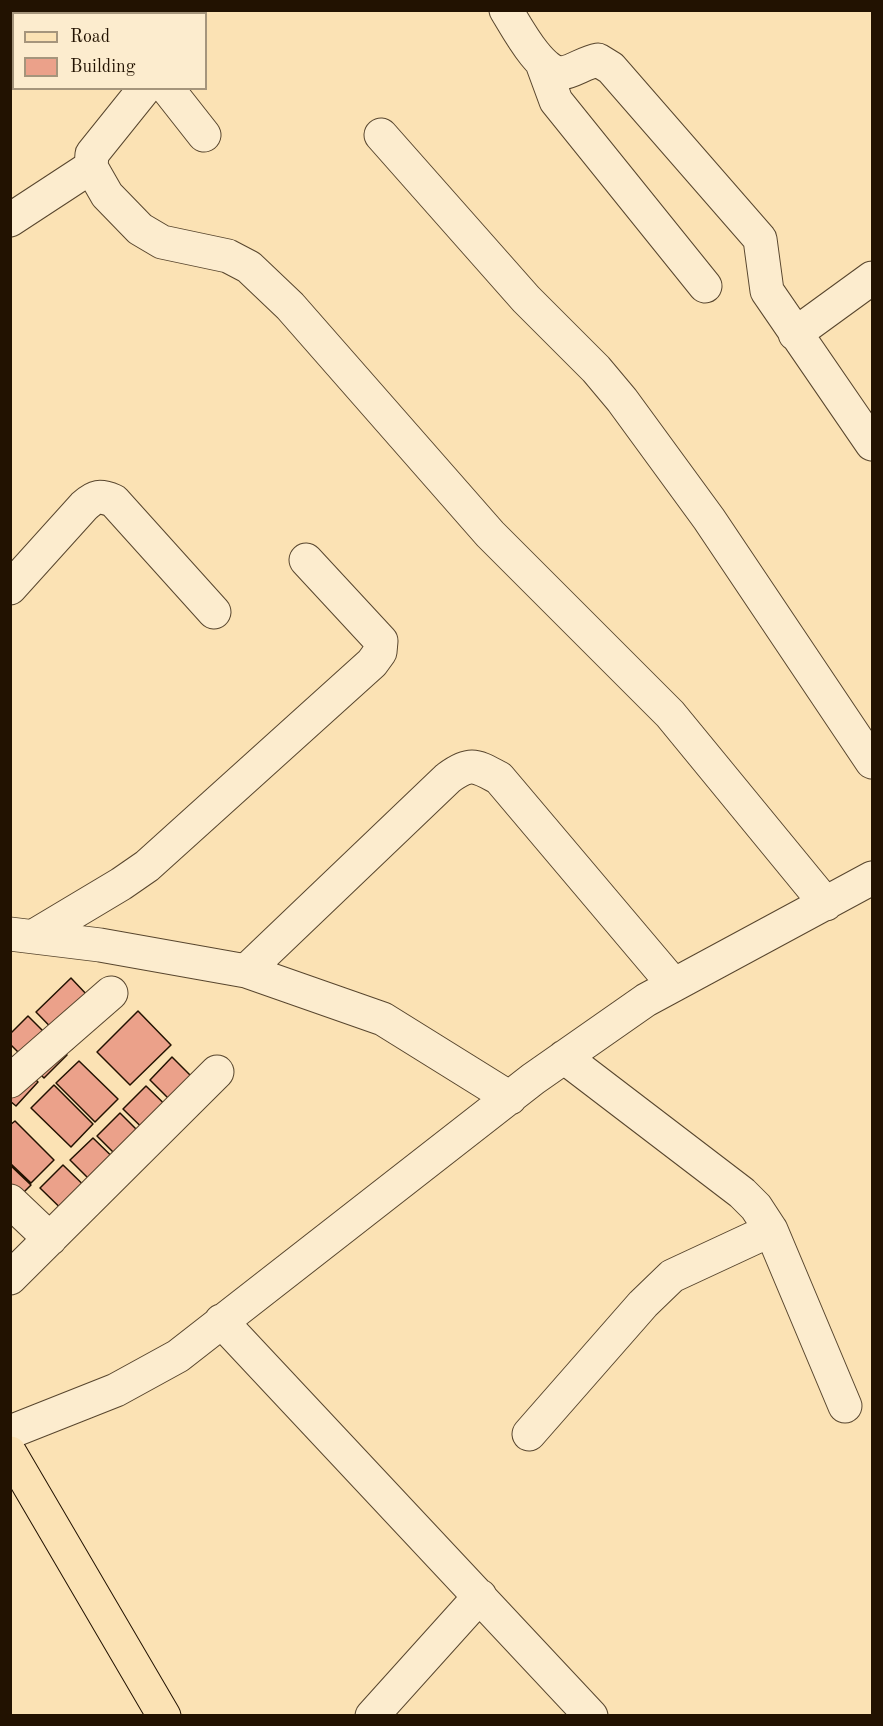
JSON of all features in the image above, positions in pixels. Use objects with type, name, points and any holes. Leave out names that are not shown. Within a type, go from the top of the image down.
[{"type":"main road","points":[[10,1453],[164,1716]]},
{"type":"street","points":[[506,10],[542,63],[556,101],[705,286]]},
{"type":"street","points":[[542,63],[551,70],[562,73],[587,62],[598,60],[611,68],[760,239],[767,291],[795,334],[869,430]]},
{"type":"street","points":[[143,90],[92,154],[91,167],[107,195],[140,229],[162,242],[228,256],[249,267],[290,306],[490,534],[670,714],[826,904]]},
{"type":"street","points":[[169,90],[204,135]]},
{"type":"street","points":[[381,135],[526,298],[596,369],[622,400],[709,519],[873,762]]},
{"type":"street","points":[[10,220],[91,167]]},
{"type":"street","points":[[795,334],[873,278]]},
{"type":"street","points":[[10,588],[84,506],[93,498],[102,496],[114,501],[214,612]]},
{"type":"street","points":[[22,935],[121,884],[147,866],[372,663],[380,652],[381,641],[306,560]]},
{"type":"street","points":[[246,971],[448,778],[461,768],[476,766],[499,778],[675,985]]},
{"type":"street","points":[[10,1432],[116,1390],[177,1356],[564,1057],[646,1000],[826,904],[870,885]]},
{"type":"street","points":[[22,935],[246,971],[383,1019],[510,1098]]},
{"type":"street","points":[[10,1081],[111,993]]},
{"type":"street","points":[[564,1057],[742,1193],[756,1207],[771,1230],[845,1406]]},
{"type":"street","points":[[10,1278],[217,1072]]},
{"type":"street","points":[[10,1201],[50,1239]]},
{"type":"street","points":[[530,1434],[643,1304],[672,1276],[771,1230]]},
{"type":"street","points":[[221,1321],[591,1716]]},
{"type":"street","points":[[372,1716],[480,1596]]},
{"type":"building","points":[[71,978],[106,1015],[72,1049],[36,1012]]},
{"type":"building","points":[[138,1011],[171,1045],[130,1085],[97,1052]]},
{"type":"building","points":[[28,1016],[67,1055],[44,1078],[10,1044],[10,1034]]},
{"type":"building","points":[[10,1055],[38,1082],[16,1106],[10,1101]]},
{"type":"building","points":[[172,1057],[211,1096],[189,1119],[150,1080]]},
{"type":"building","points":[[79,1061],[118,1099],[95,1122],[56,1083]]},
{"type":"building","points":[[54,1085],[93,1124],[71,1147],[31,1108]]},
{"type":"building","points":[[146,1086],[185,1124],[162,1147],[123,1109]]},
{"type":"building","points":[[120,1113],[159,1152],[136,1175],[97,1136]]},
{"type":"building","points":[[15,1121],[54,1160],[31,1183],[10,1163],[10,1125]]},
{"type":"building","points":[[93,1138],[132,1176],[109,1199],[70,1160]]},
{"type":"building","points":[[10,1165],[31,1185],[10,1206]]},
{"type":"building","points":[[63,1165],[102,1203],[79,1226],[40,1188]]}]
